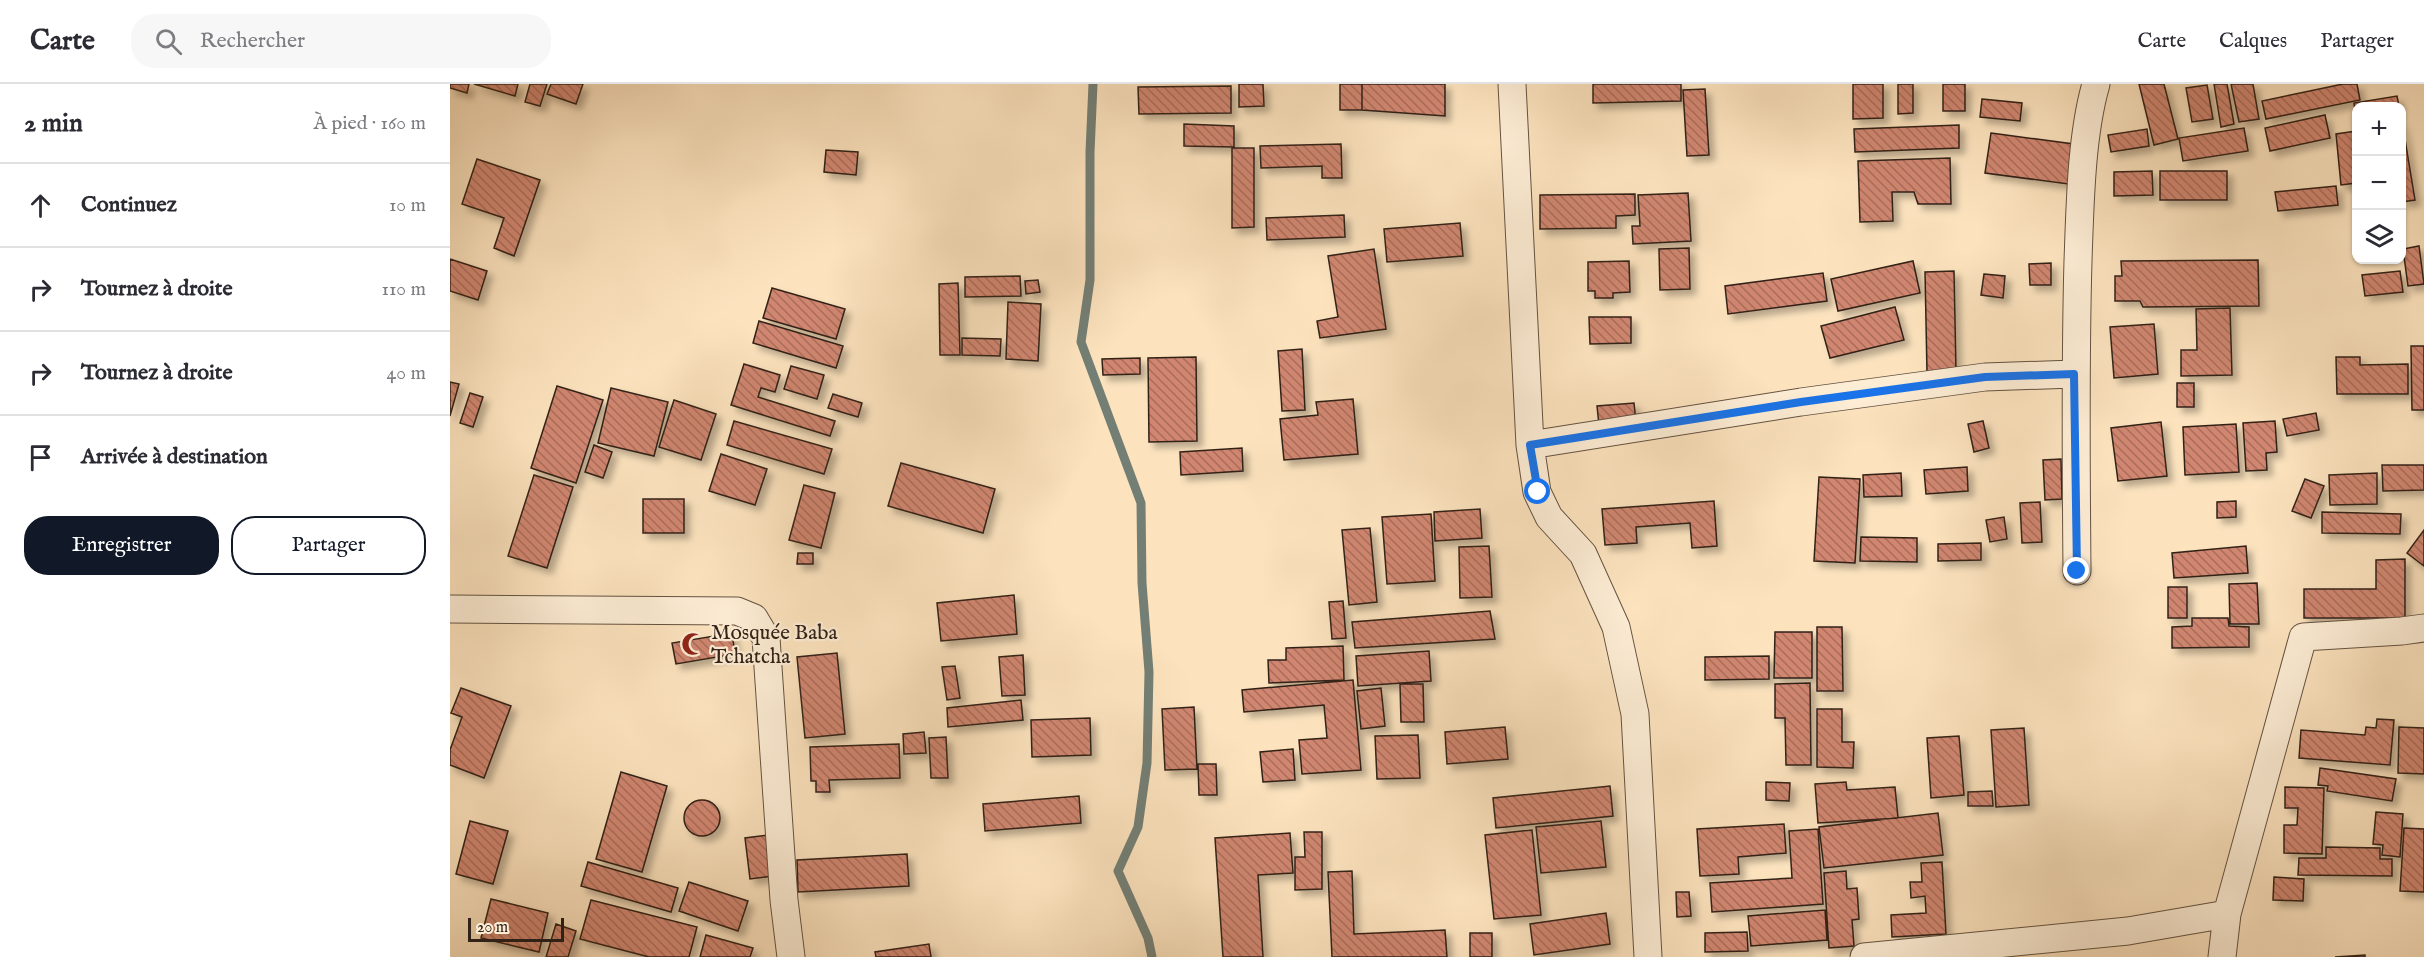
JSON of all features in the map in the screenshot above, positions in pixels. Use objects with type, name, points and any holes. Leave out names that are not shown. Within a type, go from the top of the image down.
[{"type":"street","points":[[1512,84],[1530,445],[1538,492],[1549,517],[1583,554],[1616,627],[1635,714],[1648,957]]},
{"type":"street","points":[[2077,571],[2074,374],[2080,195],[2091,100],[2096,84]]},
{"type":"street","points":[[1530,445],[1801,402],[1962,380],[2074,374]]},
{"type":"street","points":[[450,609],[737,611],[754,618],[766,638],[784,900],[791,957]]},
{"type":"street","points":[[2222,957],[2227,914],[2303,637],[2424,628]]},
{"type":"street","points":[[1864,957],[2128,931],[2227,914]]},
{"type":"building","points":[[450,84],[469,84],[467,93],[450,88]]},
{"type":"building","points":[[474,84],[518,84],[515,96]]},
{"type":"building","points":[[530,84],[547,84],[540,106],[525,102]]},
{"type":"building","points":[[551,84],[583,84],[576,104],[547,94]]},
{"type":"building","points":[[1239,84],[1263,84],[1264,106],[1239,107]]},
{"type":"building","points":[[1340,84],[1362,84],[1362,110],[1340,110]]},
{"type":"building","points":[[1362,84],[1445,84],[1445,116],[1362,110]]},
{"type":"building","points":[[1593,84],[1681,84],[1681,101],[1593,103]]},
{"type":"building","points":[[1853,84],[1883,84],[1883,118],[1853,119]]},
{"type":"building","points":[[1898,84],[1913,84],[1913,113],[1898,114]]},
{"type":"building","points":[[1943,84],[1965,84],[1965,111],[1943,111]]},
{"type":"building","points":[[2139,84],[2164,84],[2178,139],[2154,145]]},
{"type":"building","points":[[2214,84],[2227,84],[2234,124],[2221,127]]},
{"type":"building","points":[[2231,84],[2253,84],[2259,119],[2239,122]]},
{"type":"building","points":[[2343,84],[2357,84],[2360,100],[2266,119],[2262,101]]},
{"type":"building","points":[[2207,85],[2213,119],[2192,122],[2186,88]]},
{"type":"building","points":[[1231,86],[1231,113],[1139,114],[1138,87]]},
{"type":"building","points":[[1705,89],[1709,155],[1687,156],[1683,90]]},
{"type":"building","points":[[2397,96],[2398,102],[2360,102]]},
{"type":"building","points":[[1982,99],[2022,103],[2020,121],[1980,117]]},
{"type":"building","points":[[2325,115],[2330,138],[2270,151],[2265,128]]},
{"type":"building","points":[[1184,124],[1234,126],[1234,147],[1184,146]]},
{"type":"building","points":[[1959,125],[1959,148],[1855,152],[1854,129]]},
{"type":"building","points":[[2244,128],[2248,151],[2183,161],[2179,138]]},
{"type":"building","points":[[2147,129],[2149,146],[2111,152],[2108,135]]},
{"type":"building","points":[[2352,132],[2352,184],[2341,185],[2336,134]]},
{"type":"building","points":[[1991,133],[2081,145],[2076,185],[1985,173]]},
{"type":"building","points":[[1341,144],[1342,178],[1322,178],[1322,166],[1261,168],[1260,146]]},
{"type":"building","points":[[2406,145],[2415,200],[2406,201]]},
{"type":"building","points":[[1232,148],[1254,148],[1254,227],[1232,228]]},
{"type":"building","points":[[826,150],[858,152],[856,175],[824,172]]},
{"type":"building","points":[[1950,158],[1951,204],[1918,204],[1914,192],[1892,192],[1893,221],[1860,222],[1858,161]]},
{"type":"building","points":[[477,159],[540,180],[514,256],[494,248],[504,218],[462,204]]},
{"type":"building","points":[[2152,171],[2153,195],[2114,196],[2114,172]]},
{"type":"building","points":[[2160,171],[2227,171],[2227,200],[2160,200]]},
{"type":"building","points":[[2336,186],[2338,205],[2278,211],[2275,192]]},
{"type":"building","points":[[1688,193],[1691,241],[1633,244],[1632,226],[1640,226],[1638,195]]},
{"type":"building","points":[[1635,194],[1635,215],[1616,216],[1616,228],[1540,229],[1540,195]]},
{"type":"building","points":[[1344,215],[1345,237],[1267,240],[1266,218]]},
{"type":"building","points":[[1460,223],[1463,256],[1387,262],[1384,229]]},
{"type":"building","points":[[2419,246],[2424,284],[2408,286],[2406,248]]},
{"type":"building","points":[[1689,248],[1690,289],[1660,290],[1659,249]]},
{"type":"building","points":[[1374,249],[1386,329],[1320,338],[1317,321],[1338,317],[1328,256]]},
{"type":"building","points":[[450,259],[487,271],[478,300],[450,291]]},
{"type":"building","points":[[2258,260],[2259,306],[2143,307],[2140,301],[2115,301],[2115,276],[2122,276],[2121,261]]},
{"type":"building","points":[[1629,261],[1630,292],[1613,293],[1613,298],[1595,298],[1595,291],[1588,291],[1588,262]]},
{"type":"building","points":[[1913,261],[1920,293],[1838,311],[1831,279]]},
{"type":"building","points":[[2051,263],[2051,285],[2030,285],[2029,264]]},
{"type":"building","points":[[1954,271],[1956,371],[1927,372],[1925,272]]},
{"type":"building","points":[[2400,271],[2403,292],[2365,296],[2362,275]]},
{"type":"building","points":[[1823,273],[1827,301],[1728,314],[1725,286]]},
{"type":"building","points":[[1984,274],[2005,276],[2003,298],[1981,295]]},
{"type":"building","points":[[1020,276],[1021,296],[965,297],[965,277]]},
{"type":"building","points":[[1038,280],[1040,292],[1026,294],[1025,281]]},
{"type":"building","points":[[958,283],[960,355],[940,355],[939,284]]},
{"type":"building","points":[[772,288],[845,309],[836,339],[763,318]]},
{"type":"building","points":[[1008,302],[1041,304],[1038,361],[1006,359]]},
{"type":"building","points":[[1895,307],[1904,340],[1830,358],[1821,326]]},
{"type":"building","points":[[2230,308],[2232,375],[2181,376],[2181,350],[2197,350],[2196,309]]},
{"type":"building","points":[[1589,317],[1631,317],[1631,343],[1590,344]]},
{"type":"building","points":[[759,321],[843,346],[836,368],[753,343]]},
{"type":"building","points":[[2154,324],[2158,374],[2114,378],[2110,327]]},
{"type":"building","points":[[962,338],[1001,339],[1000,356],[962,355]]},
{"type":"building","points":[[2411,346],[2424,346],[2424,410],[2412,410]]},
{"type":"building","points":[[1302,349],[1305,410],[1282,411],[1278,351]]},
{"type":"building","points":[[1196,357],[1197,441],[1149,442],[1148,358]]},
{"type":"building","points":[[2336,357],[2360,357],[2360,365],[2408,364],[2408,394],[2337,394]]},
{"type":"building","points":[[1140,358],[1140,374],[1103,375],[1102,359]]},
{"type":"building","points":[[744,364],[780,375],[775,392],[761,388],[758,397],[835,421],[830,436],[731,405]]},
{"type":"building","points":[[791,366],[824,375],[817,399],[784,389]]},
{"type":"building","points":[[450,382],[459,384],[450,416]]},
{"type":"building","points":[[2177,383],[2194,383],[2194,407],[2177,407]]},
{"type":"building","points":[[557,386],[603,400],[576,483],[531,468]]},
{"type":"building","points":[[611,388],[668,402],[654,456],[598,443]]},
{"type":"building","points":[[470,393],[483,397],[473,427],[460,423]]},
{"type":"building","points":[[833,394],[862,403],[858,417],[828,408]]},
{"type":"building","points":[[1353,399],[1358,454],[1284,460],[1280,419],[1318,415],[1316,402]]},
{"type":"building","points":[[674,400],[716,414],[701,460],[659,447]]},
{"type":"building","points":[[1634,403],[1636,422],[1599,425],[1597,406]]},
{"type":"building","points":[[2316,413],[2319,430],[2287,436],[2283,419]]},
{"type":"building","points":[[734,421],[832,449],[824,474],[727,445]]},
{"type":"building","points":[[1983,421],[1989,448],[1974,452],[1968,424]]},
{"type":"building","points":[[2275,421],[2277,452],[2266,453],[2267,470],[2246,471],[2243,423]]},
{"type":"building","points":[[2161,422],[2167,476],[2118,481],[2111,428]]},
{"type":"building","points":[[2236,424],[2239,472],[2185,475],[2183,427]]},
{"type":"building","points":[[594,445],[612,452],[603,478],[585,472]]},
{"type":"building","points":[[1242,448],[1243,471],[1181,475],[1180,452]]},
{"type":"building","points":[[721,454],[767,469],[755,505],[709,491]]},
{"type":"building","points":[[2061,459],[2062,499],[2045,500],[2043,460]]},
{"type":"building","points":[[901,463],[995,489],[983,533],[888,506]]},
{"type":"building","points":[[2382,465],[2424,465],[2424,490],[2383,491]]},
{"type":"building","points":[[1967,467],[1968,491],[1926,494],[1924,470]]},
{"type":"building","points":[[1901,473],[1902,496],[1864,497],[1863,475]]},
{"type":"building","points":[[2377,473],[2377,504],[2330,505],[2329,475]]},
{"type":"building","points":[[534,475],[573,487],[547,568],[508,556]]},
{"type":"building","points":[[1819,477],[1860,479],[1855,563],[1814,561]]},
{"type":"building","points":[[2305,479],[2324,486],[2311,518],[2292,511]]},
{"type":"building","points":[[804,485],[835,493],[821,548],[789,540]]},
{"type":"building","points":[[643,499],[684,499],[684,533],[643,533]]},
{"type":"building","points":[[1714,501],[1717,546],[1692,548],[1690,523],[1636,527],[1637,543],[1605,545],[1602,509]]},
{"type":"building","points":[[2236,501],[2236,517],[2217,518],[2217,502]]},
{"type":"building","points":[[2040,502],[2042,542],[2022,543],[2020,503]]},
{"type":"building","points":[[1480,509],[1482,538],[1435,541],[1434,512]]},
{"type":"building","points":[[2322,512],[2401,514],[2400,534],[2322,533]]},
{"type":"building","points":[[1431,514],[1435,581],[1387,584],[1382,517]]},
{"type":"building","points":[[2004,517],[2007,539],[1990,542],[1986,520]]},
{"type":"building","points":[[1370,528],[1377,602],[1349,605],[1342,530]]},
{"type":"building","points":[[2424,530],[2424,566],[2407,553]]},
{"type":"building","points":[[1861,537],[1917,538],[1917,562],[1860,561]]},
{"type":"building","points":[[1981,543],[1981,560],[1938,561],[1938,544]]},
{"type":"building","points":[[1489,546],[1492,597],[1460,598],[1459,547]]},
{"type":"building","points":[[2246,546],[2248,573],[2174,578],[2172,553]]},
{"type":"building","points":[[798,553],[813,553],[813,564],[797,564]]},
{"type":"building","points":[[2405,559],[2405,618],[2304,618],[2304,589],[2376,589],[2376,560]]},
{"type":"building","points":[[2257,583],[2259,624],[2230,624],[2229,584]]},
{"type":"building","points":[[2168,587],[2187,587],[2187,618],[2168,618]]},
{"type":"building","points":[[1014,595],[1017,634],[941,641],[937,603]]},
{"type":"building","points":[[1343,601],[1346,638],[1332,639],[1329,602]]},
{"type":"building","points":[[1490,611],[1495,639],[1355,648],[1352,622]]},
{"type":"building","points":[[2192,618],[2228,618],[2229,626],[2249,627],[2249,647],[2172,648],[2172,627],[2192,626]]},
{"type":"building","points":[[1817,627],[1842,627],[1843,691],[1817,691]]},
{"type":"building","points":[[1775,632],[1812,632],[1812,678],[1774,678]]},
{"type":"building","points":[[732,633],[735,654],[676,664],[672,643]]},
{"type":"building","points":[[1343,646],[1344,680],[1269,683],[1268,660],[1286,660],[1286,648]]},
{"type":"building","points":[[1429,651],[1431,681],[1358,686],[1356,656]]},
{"type":"building","points":[[837,653],[845,734],[805,738],[797,657]]},
{"type":"building","points":[[1023,655],[1025,695],[1002,696],[999,657]]},
{"type":"building","points":[[1769,656],[1769,679],[1705,680],[1705,657]]},
{"type":"building","points":[[955,666],[960,698],[947,700],[942,667]]},
{"type":"building","points":[[1353,680],[1361,770],[1302,774],[1299,740],[1327,738],[1324,705],[1244,712],[1242,690]]},
{"type":"building","points":[[1810,683],[1811,765],[1786,765],[1785,718],[1775,718],[1775,684]]},
{"type":"building","points":[[1400,684],[1423,684],[1424,722],[1401,722]]},
{"type":"building","points":[[461,688],[511,706],[484,778],[450,765],[450,750],[462,717],[451,713]]},
{"type":"building","points":[[1381,688],[1385,726],[1361,729],[1357,691]]},
{"type":"building","points":[[1021,700],[1023,720],[948,727],[947,708]]},
{"type":"building","points":[[1194,707],[1197,769],[1165,770],[1162,709]]},
{"type":"building","points":[[1817,709],[1842,709],[1842,742],[1854,742],[1853,768],[1817,767]]},
{"type":"building","points":[[1090,718],[1091,755],[1032,757],[1031,720]]},
{"type":"building","points":[[2377,719],[2394,720],[2390,765],[2299,758],[2301,730],[2365,735],[2366,727],[2376,728]]},
{"type":"building","points":[[1505,727],[1508,759],[1447,764],[1445,732]]},
{"type":"building","points":[[2399,727],[2424,728],[2424,774],[2398,773]]},
{"type":"building","points":[[2024,728],[2029,805],[1996,807],[1991,730]]},
{"type":"building","points":[[924,732],[926,753],[904,754],[903,734]]},
{"type":"building","points":[[1418,735],[1420,778],[1377,779],[1375,736]]},
{"type":"building","points":[[1959,736],[1964,795],[1931,798],[1927,738]]},
{"type":"building","points":[[946,737],[948,778],[931,778],[929,738]]},
{"type":"building","points":[[899,744],[900,778],[829,780],[830,792],[816,792],[816,781],[811,781],[810,747]]},
{"type":"building","points":[[1293,749],[1295,780],[1263,782],[1260,752]]},
{"type":"building","points":[[1198,764],[1216,764],[1217,795],[1199,795]]},
{"type":"building","points":[[2320,768],[2396,779],[2392,801],[2327,791],[2328,786],[2318,785]]},
{"type":"building","points":[[621,772],[667,786],[642,872],[596,859]]},
{"type":"building","points":[[1766,782],[1790,783],[1789,801],[1766,800]]},
{"type":"building","points":[[1846,782],[1847,790],[1895,787],[1898,818],[1818,823],[1815,784]]},
{"type":"building","points":[[1610,786],[1613,816],[1496,828],[1493,798]]},
{"type":"building","points":[[2285,787],[2324,788],[2322,854],[2284,853],[2284,825],[2297,825],[2298,808],[2285,808]]},
{"type":"building","points":[[1992,791],[1993,806],[1968,806],[1968,792]]},
{"type":"building","points":[[1079,796],[1081,823],[985,831],[983,804]]},
{"type":"building","points":[[702,800],[715,805],[720,818],[715,831],[702,836],[689,831],[684,818],[689,805]]},
{"type":"building","points":[[2376,812],[2403,814],[2400,857],[2382,855],[2383,845],[2373,844]]},
{"type":"building","points":[[1938,813],[1943,855],[1824,868],[1819,827]]},
{"type":"building","points":[[470,821],[508,831],[493,884],[456,874]]},
{"type":"building","points":[[1601,821],[1606,867],[1541,873],[1536,827]]},
{"type":"building","points":[[1784,824],[1786,853],[1738,857],[1739,874],[1700,876],[1697,829]]},
{"type":"building","points":[[2404,828],[2424,829],[2424,892],[2400,891]]},
{"type":"building","points":[[1818,829],[1823,904],[1712,912],[1710,883],[1792,878],[1789,831]]},
{"type":"building","points":[[1532,830],[1541,915],[1494,919],[1485,835]]},
{"type":"building","points":[[1304,832],[1322,832],[1322,889],[1295,890],[1295,857],[1305,857]]},
{"type":"building","points":[[1290,833],[1293,873],[1258,875],[1263,957],[1223,957],[1215,838]]},
{"type":"building","points":[[768,835],[773,876],[750,879],[745,838]]},
{"type":"building","points":[[2326,847],[2380,848],[2380,859],[2392,859],[2392,876],[2298,875],[2299,858],[2326,858]]},
{"type":"building","points":[[907,854],[909,886],[798,892],[797,860]]},
{"type":"building","points":[[588,862],[678,888],[671,912],[581,886]]},
{"type":"building","points":[[1942,862],[1946,934],[1892,937],[1891,915],[1926,913],[1925,896],[1911,898],[1910,882],[1922,882],[1921,863]]},
{"type":"building","points":[[1352,871],[1354,934],[1445,930],[1447,957],[1332,957],[1328,872]]},
{"type":"building","points":[[1846,871],[1847,889],[1857,888],[1859,919],[1852,920],[1854,946],[1829,948],[1824,873]]},
{"type":"building","points":[[2274,877],[2304,879],[2303,901],[2273,900]]},
{"type":"building","points":[[689,882],[748,901],[738,931],[679,911]]},
{"type":"building","points":[[1676,892],[1689,892],[1691,916],[1677,917]]},
{"type":"building","points":[[491,899],[548,913],[539,952],[481,938]]},
{"type":"building","points":[[591,900],[697,927],[689,957],[649,957],[580,939]]},
{"type":"building","points":[[1825,910],[1827,940],[1751,946],[1748,916]]},
{"type":"building","points":[[1606,913],[1610,944],[1534,955],[1530,924]]},
{"type":"building","points":[[556,924],[576,931],[568,957],[546,957]]},
{"type":"building","points":[[1747,932],[1748,951],[1705,952],[1705,933]]},
{"type":"building","points":[[1470,933],[1492,933],[1492,957],[1470,957]]},
{"type":"building","points":[[706,935],[753,948],[750,957],[700,957]]},
{"type":"building","points":[[929,944],[931,957],[876,957],[875,952]]},
{"type":"building","points":[[2365,955],[2365,957],[2335,957]]},
{"type":"waterway","points":[[1093,84],[1090,152],[1090,280],[1081,342],[1141,503],[1142,583],[1149,672],[1147,763],[1138,827],[1118,871],[1148,938],[1152,957]]},
{"type":"place","name":"Mosquée Baba Tchatcha","points":[[693,644]]},
{"type":"route","points":[[1538,492],[1530,445],[1801,402],[1985,377],[2074,374],[2077,571]]}]
